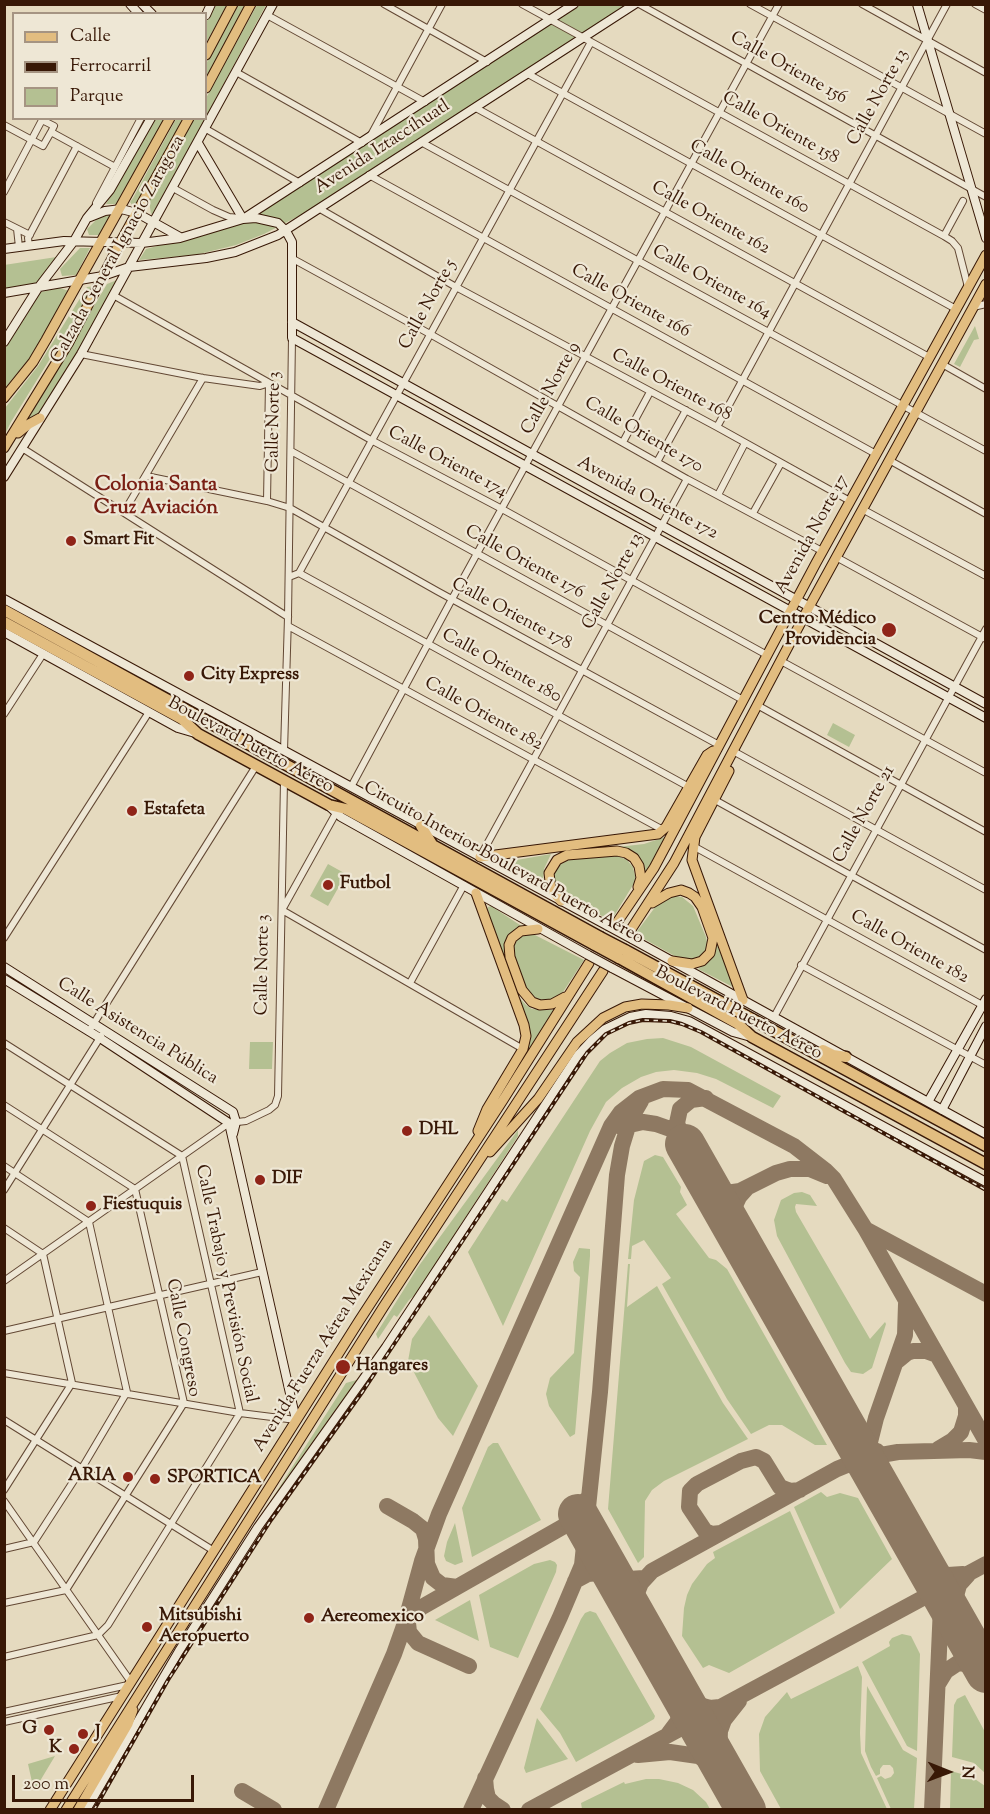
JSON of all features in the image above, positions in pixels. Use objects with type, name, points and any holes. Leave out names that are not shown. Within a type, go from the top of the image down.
[{"type":"highway","name":"Circuito Interior Boulevard Puerto Aéreo","points":[[4,610],[48,645],[225,730],[432,844],[598,941]]},
{"type":"highway","name":"Circuito Interior Boulevard Puerto Aéreo","points":[[4,622],[182,720],[198,734]]},
{"type":"highway","points":[[225,730],[243,729]]},
{"type":"highway","name":"Boulevard Puerto Aéreo","points":[[198,734],[333,809]]},
{"type":"highway","name":"Circuito Interior Boulevard Puerto Aéreo","points":[[333,809],[346,809],[791,1040],[986,1146]]},
{"type":"highway","points":[[421,826],[432,844]]},
{"type":"highway","name":"Circuito Interior Boulevard Puerto Aéreo","points":[[622,954],[738,1023],[752,1037]]},
{"type":"highway","name":"Boulevard Puerto Aéreo","points":[[752,1037],[986,1164]]},
{"type":"highway","points":[[791,1040],[808,1043],[833,1055],[846,1057]]},
{"type":"main road","points":[[207,53],[233,4]]},
{"type":"main road","points":[[207,86],[251,4]]},
{"type":"main road","name":"Calzada General Ignacio Zaragoza","points":[[4,398],[33,362],[170,120]]},
{"type":"main road","name":"Calzada General Ignacio Zaragoza","points":[[4,449],[69,342],[188,120]]},
{"type":"main road","name":"Avenida Norte 17","points":[[612,925],[654,868],[790,610],[986,255]]},
{"type":"main road","name":"Avenida Norte 17","points":[[631,935],[674,863],[803,617],[986,284]]},
{"type":"main road","points":[[4,449],[18,432],[40,418]]},
{"type":"main road","points":[[480,857],[651,836],[663,830],[707,755],[719,745]]},
{"type":"main road","points":[[733,751],[730,768],[695,837],[692,860],[743,1000]]},
{"type":"main road","points":[[561,901],[553,892],[549,881],[550,870],[557,860],[567,855],[617,851],[630,855],[637,862],[640,870],[640,882],[634,897]]},
{"type":"main road","points":[[645,909],[661,897],[678,890],[692,894],[702,907],[713,939],[710,953],[702,961],[696,963],[672,961]]},
{"type":"main road","points":[[468,1154],[487,1109],[523,1049],[526,1036],[476,893]]},
{"type":"main road","points":[[538,929],[521,931],[515,935],[509,945],[510,957],[522,990],[529,1000],[540,1005],[552,1004],[567,996]]},
{"type":"main road","name":"Avenida Fuerza Aérea Mexicana","points":[[50,1809],[296,1420],[544,1035],[588,959]]},
{"type":"main road","name":"Avenida Fuerza Aérea Mexicana","points":[[66,1809],[462,1186],[608,970]]},
{"type":"main road","points":[[462,1186],[505,1134],[538,1099],[577,1042],[596,1023],[617,1010],[633,1005],[660,1004],[688,1008]]},
{"type":"main road","points":[[78,1809],[128,1725],[137,1697]]},
{"type":"street","points":[[142,4],[152,10]]},
{"type":"street","name":"Calzada General Ignacio Zaragoza","points":[[4,477],[81,354],[273,4]]},
{"type":"street","points":[[384,4],[487,62]]},
{"type":"street","points":[[236,72],[366,141],[442,4]]},
{"type":"street","name":"Calle Oriente 158","points":[[522,4],[952,241],[958,248],[968,287]]},
{"type":"street","name":"Avenida Iztaccíhuatl","points":[[4,249],[74,241],[142,243],[180,238],[243,219],[574,4]]},
{"type":"street","name":"Avenida Iztaccíhuatl","points":[[4,293],[103,276],[129,267],[206,258],[235,252],[286,231],[369,175],[528,74],[588,40],[637,4]]},
{"type":"street","name":"Calle Oriente 156","points":[[637,4],[986,196]]},
{"type":"street","points":[[750,4],[986,134]]},
{"type":"street","name":"Calle Norte 9","points":[[351,788],[452,599],[779,4]]},
{"type":"street","points":[[862,4],[986,73]]},
{"type":"street","points":[[917,4],[986,238]]},
{"type":"street","name":"Calle Norte 13","points":[[717,427],[947,4]]},
{"type":"street","points":[[975,4],[986,10]]},
{"type":"street","points":[[267,15],[425,102]]},
{"type":"street","name":"Calle Norte 5","points":[[299,573],[562,93],[588,40]]},
{"type":"street","name":"Calle Oriente 160","points":[[528,74],[956,309]]},
{"type":"street","name":"Calle Oriente 162","points":[[476,108],[929,357]]},
{"type":"street","points":[[4,125],[32,139],[44,146],[54,126],[42,120],[32,139],[4,192]]},
{"type":"street","points":[[4,342],[38,288],[74,241],[140,120]]},
{"type":"street","points":[[87,218],[114,184],[150,120]]},
{"type":"street","points":[[206,129],[300,183]]},
{"type":"street","points":[[51,132],[116,167]]},
{"type":"street","name":"Calle Oriente 164","points":[[421,142],[986,451]]},
{"type":"street","points":[[198,143],[243,219]]},
{"type":"street","points":[[29,246],[30,235],[77,146]]},
{"type":"street","name":"Calle Oriente 166","points":[[369,175],[876,454]]},
{"type":"street","points":[[173,188],[229,217],[267,220],[278,223],[286,231]]},
{"type":"street","points":[[944,236],[963,201]]},
{"type":"street","points":[[87,218],[105,210],[121,209],[137,213],[180,238]]},
{"type":"street","name":"Calle Oriente 168","points":[[320,210],[850,501]]},
{"type":"street","points":[[4,222],[30,235]]},
{"type":"street","points":[[17,228],[18,247]]},
{"type":"street","name":"Calle Norte 3","points":[[284,751],[289,577],[293,259],[292,242],[286,231]]},
{"type":"street","name":"Calle Oriente 170","points":[[293,259],[559,405],[687,479],[822,551]]},
{"type":"street","name":"Calle Oriente 174","points":[[114,295],[371,440],[633,580],[767,655]]},
{"type":"street","points":[[973,308],[986,304]]},
{"type":"street","name":"Avenida Oriente 172","points":[[292,322],[986,704]]},
{"type":"street","name":"Avenida Oriente 172","points":[[292,338],[986,718]]},
{"type":"street","points":[[81,354],[203,378],[260,386],[269,383],[267,501]]},
{"type":"street","points":[[942,364],[986,389]]},
{"type":"street","points":[[124,512],[203,378]]},
{"type":"street","points":[[623,442],[650,392]]},
{"type":"street","points":[[657,462],[686,410]]},
{"type":"street","points":[[718,495],[745,443]]},
{"type":"street","points":[[22,448],[288,617]]},
{"type":"street","name":"Calle Oriente 176","points":[[291,452],[743,700]]},
{"type":"street","points":[[889,460],[986,514]]},
{"type":"street","points":[[753,513],[781,463]]},
{"type":"street","name":"Calle Oriente 178","points":[[146,476],[267,501],[290,508],[323,529],[719,745]]},
{"type":"street","name":"Calle Norte 13","points":[[480,857],[687,479]]},
{"type":"street","points":[[862,509],[986,576]]},
{"type":"street","points":[[836,557],[983,638]]},
{"type":"street","points":[[289,577],[299,573]]},
{"type":"street","name":"Calle Oriente 180","points":[[299,573],[689,787]]},
{"type":"street","name":"Boulevard Puerto Aéreo","points":[[4,599],[421,826],[561,901],[631,935],[672,961],[986,1134]]},
{"type":"street","name":"Calle Oriente 182","points":[[288,626],[663,830]]},
{"type":"street","name":"Calle Norte 21","points":[[774,1017],[899,784],[986,629]]},
{"type":"street","name":"Boulevard Puerto Aéreo","points":[[4,632],[48,645],[149,712],[178,728],[198,734]]},
{"type":"street","points":[[4,714],[48,645]]},
{"type":"street","points":[[781,661],[986,773]]},
{"type":"street","points":[[757,705],[986,832]]},
{"type":"street","points":[[4,938],[149,712]]},
{"type":"street","points":[[733,751],[986,890]]},
{"type":"street","points":[[91,1027],[256,766]]},
{"type":"street","name":"Calle Norte 3","points":[[4,1281],[232,1123],[246,1121],[275,1105],[278,1096],[284,781]]},
{"type":"street","points":[[715,800],[986,950]]},
{"type":"street","points":[[333,809],[282,910],[523,1049]]},
{"type":"street","name":"Boulevard Puerto Aéreo","points":[[333,809],[341,817],[464,885],[608,970],[733,1032],[752,1037]]},
{"type":"street","name":"Calle Oriente 182","points":[[693,846],[984,1004]]},
{"type":"street","points":[[410,983],[464,885]]},
{"type":"street","points":[[801,965],[986,1065]]},
{"type":"street","name":"Calle Asistencia Pública","points":[[4,967],[232,1123]]},
{"type":"street","name":"Calle Asistencia Pública","points":[[4,979],[91,1027]]},
{"type":"street","points":[[928,1102],[984,1004]]},
{"type":"street","points":[[86,1809],[179,1651],[249,1542],[373,1365],[569,1069],[584,1048],[598,1034],[621,1020],[638,1015],[662,1014],[689,1021],[986,1182]]},
{"type":"street","points":[[942,1110],[986,1026]]},
{"type":"street","points":[[4,1190],[102,1034]]},
{"type":"street","name":"Calle Trabajo y Previsión Social","points":[[4,1043],[182,1156],[240,1413],[108,1625],[98,1635]]},
{"type":"street","points":[[4,1106],[135,1189]]},
{"type":"street","points":[[4,1373],[127,1392],[240,1413],[296,1420],[262,1272],[232,1123]]},
{"type":"street","points":[[4,1166],[89,1222],[127,1392],[82,1468],[34,1542],[4,1549]]},
{"type":"street","name":"Calle Congreso","points":[[66,1590],[183,1403],[135,1189]]},
{"type":"street","points":[[4,1228],[43,1254],[72,1383],[4,1490]]},
{"type":"street","points":[[4,1331],[262,1272]]},
{"type":"street","points":[[4,1420],[214,1551]]},
{"type":"street","points":[[4,1501],[130,1684],[4,1712]]},
{"type":"street","points":[[4,1603],[66,1590]]},
{"type":"street","points":[[4,1657],[98,1635]]},
{"type":"street","points":[[4,1722],[122,1696]]},
{"type":"green space","points":[[215,5],[227,5],[207,41],[207,21]]},
{"type":"green space","points":[[238,5],[246,5],[207,76],[207,62]]},
{"type":"green space","points":[[257,5],[266,5],[207,115],[207,96]]},
{"type":"green space","points":[[580,5],[630,5],[316,207],[264,234],[236,245],[195,255],[139,260],[146,249],[240,224]]},
{"type":"green space","points":[[155,120],[164,120],[118,204],[106,204]]},
{"type":"green space","points":[[175,120],[183,120],[135,205],[130,202]]},
{"type":"green space","points":[[193,120],[204,120],[151,214],[149,201]]},
{"type":"green space","points":[[112,214],[100,235],[89,235],[87,229],[98,218]]},
{"type":"green space","points":[[80,248],[90,248],[76,275],[62,276],[60,269]]},
{"type":"green space","points":[[63,256],[42,286],[5,291],[4,265]]},
{"type":"green space","points":[[117,280],[45,410],[23,426],[107,284]]},
{"type":"green space","points":[[95,286],[5,434],[5,408],[38,366],[87,287]]},
{"type":"green space","points":[[60,288],[69,291],[32,355],[5,388],[5,349],[41,292]]},
{"type":"green space","points":[[975,326],[979,339],[974,340],[960,367],[954,364]]},
{"type":"green space","points":[[833,723],[855,735],[849,747],[827,735]]},
{"type":"green space","points":[[668,836],[645,877],[643,869],[617,847],[644,844]]},
{"type":"green space","points":[[551,854],[544,869],[543,882],[546,887],[506,865],[511,861]]},
{"type":"green space","points":[[616,855],[627,860],[633,867],[636,880],[611,921],[569,898],[556,888],[553,875],[559,865],[569,860]]},
{"type":"green space","name":"Futbol","points":[[328,864],[346,874],[328,906],[310,896]]},
{"type":"green space","points":[[666,897],[682,897],[693,906],[706,937],[708,946],[699,959],[682,960],[635,934],[659,902]]},
{"type":"green space","points":[[491,906],[523,927],[506,944],[504,959],[487,909]]},
{"type":"green space","points":[[533,934],[584,960],[563,992],[553,999],[541,1001],[529,996],[512,958],[514,942],[523,935]]},
{"type":"green space","points":[[716,942],[733,987],[698,969],[710,961]]},
{"type":"green space","points":[[517,995],[532,1009],[554,1010],[531,1049],[529,1035]]},
{"type":"green space","points":[[663,1038],[691,1047],[781,1096],[773,1108],[716,1079],[697,1073],[674,1070],[641,1077],[622,1088],[606,1102],[590,1131],[503,1326],[468,1252],[502,1199],[507,1202],[600,1061],[627,1043]]},
{"type":"green space","points":[[250,1042],[273,1042],[272,1069],[249,1069]]},
{"type":"green space","points":[[518,1130],[518,1136],[456,1232],[424,1287],[409,1300],[397,1317],[394,1315],[378,1339],[376,1334],[418,1267]]},
{"type":"green space","points":[[655,1155],[663,1157],[681,1187],[680,1192],[687,1205],[676,1214],[709,1258],[716,1260],[727,1269],[827,1445],[815,1445],[782,1425],[769,1425],[751,1434],[727,1399],[662,1284],[671,1278],[644,1240],[632,1246],[631,1259],[628,1259],[634,1200],[644,1161]]},
{"type":"green space","points":[[802,1192],[810,1195],[817,1206],[796,1204],[796,1212],[870,1339],[885,1322],[886,1324],[872,1368],[863,1374],[851,1372],[845,1363],[777,1236],[774,1220],[781,1200],[794,1193]]},
{"type":"green space","points":[[579,1248],[590,1249],[590,1256],[575,1434],[570,1437],[549,1406],[546,1394],[550,1378],[574,1353],[580,1277],[574,1271],[573,1262]]},
{"type":"green space","points":[[628,1264],[630,1264],[627,1307],[657,1286],[723,1403],[748,1439],[664,1481],[652,1490],[645,1501],[644,1557],[638,1563],[608,1509]]},
{"type":"green space","points":[[429,1315],[478,1386],[453,1436],[438,1418],[408,1361],[412,1339]]},
{"type":"green space","points":[[380,1347],[383,1350],[259,1519],[346,1383],[360,1379]]},
{"type":"green space","points":[[493,1443],[498,1443],[541,1520],[472,1557],[462,1508],[488,1447]]},
{"type":"green space","points":[[821,1492],[827,1497],[840,1493],[858,1498],[892,1559],[840,1609],[794,1507]]},
{"type":"green space","points":[[790,1511],[835,1613],[729,1673],[709,1665],[703,1668],[682,1636],[684,1608],[692,1584],[707,1564],[715,1558],[713,1552]]},
{"type":"green space","points":[[455,1523],[463,1562],[455,1565],[446,1561],[444,1556]]},
{"type":"green space","points":[[550,1560],[557,1565],[556,1572],[518,1658],[490,1647],[479,1595],[534,1564]]},
{"type":"green space","points":[[470,1600],[479,1641],[435,1620]]},
{"type":"green space","points":[[590,1611],[596,1613],[655,1716],[642,1726],[576,1762],[560,1733],[540,1709],[581,1619],[585,1613]]},
{"type":"green space","points":[[902,1634],[911,1636],[920,1654],[917,1751],[907,1746],[862,1662],[890,1646],[889,1642],[892,1638]]},
{"type":"green space","points":[[858,1666],[862,1677],[861,1753],[887,1809],[781,1809],[760,1771],[759,1734],[765,1717],[787,1692],[791,1699]]},
{"type":"green space","points":[[867,1686],[903,1750],[917,1758],[914,1809],[891,1809],[877,1778],[891,1777],[894,1773],[893,1768],[890,1765],[883,1765],[880,1774],[876,1776],[871,1767],[865,1751]]},
{"type":"green space","points":[[965,1695],[985,1732],[985,1773],[974,1763],[952,1757],[954,1705],[957,1699]]},
{"type":"green space","points":[[537,1718],[568,1759],[526,1773],[524,1768]]},
{"type":"green space","points":[[55,1756],[34,1791],[28,1764]]},
{"type":"green space","points":[[951,1771],[972,1777],[985,1786],[985,1809],[950,1809]]},
{"type":"green space","points":[[646,1779],[678,1783],[693,1790],[710,1809],[582,1809],[581,1803],[624,1782],[625,1784]]},
{"type":"taxiway","points":[[326,1810],[394,1654],[422,1561],[439,1514],[611,1126],[621,1112],[639,1098],[663,1089],[688,1090],[794,1146],[825,1170],[834,1179],[866,1230],[986,1441]]},
{"type":"taxiway","points":[[683,1140],[677,1123],[680,1109],[691,1100],[706,1098]]},
{"type":"taxiway","points":[[471,1810],[582,1565],[600,1392],[617,1175],[622,1146],[630,1120],[641,1101]]},
{"type":"taxiway","points":[[621,1127],[643,1122],[656,1124],[673,1130],[685,1144]]},
{"type":"taxiway","points":[[702,1175],[715,1189],[726,1193],[740,1191],[776,1173],[790,1169],[810,1169],[827,1176]]},
{"type":"taxiway","points":[[734,1231],[731,1221],[732,1212],[739,1197],[747,1188]]},
{"type":"taxiway","points":[[867,1230],[986,1294]]},
{"type":"taxiway","points":[[880,1489],[870,1466],[868,1450],[876,1418],[905,1335],[906,1304]]},
{"type":"taxiway","points":[[896,1362],[913,1351],[926,1351],[937,1355]]},
{"type":"taxiway","points":[[938,1449],[961,1432],[966,1416],[966,1406]]},
{"type":"taxiway","points":[[836,1409],[859,1444],[868,1450],[877,1451]]},
{"type":"taxiway","points":[[642,1627],[637,1612],[637,1593],[641,1583],[652,1571],[837,1469],[864,1458],[898,1452],[969,1450],[986,1452]]},
{"type":"taxiway","points":[[721,1533],[711,1534],[705,1531],[689,1507],[690,1491],[697,1484],[741,1461],[756,1457],[764,1461],[780,1487],[790,1491],[800,1490]]},
{"type":"taxiway","points":[[407,1622],[422,1607],[566,1525],[578,1514],[586,1500]]},
{"type":"taxiway","points":[[387,1506],[423,1529],[426,1539],[427,1564],[433,1578],[442,1585],[457,1587]]},
{"type":"taxiway","points":[[589,1522],[597,1545],[615,1574],[629,1579],[644,1578]]},
{"type":"taxiway","points":[[916,1551],[927,1565],[936,1571],[948,1575],[963,1574]]},
{"type":"taxiway","points":[[529,1810],[986,1564]]},
{"type":"taxiway","points":[[575,1581],[588,1574],[599,1573],[611,1579],[621,1590]]},
{"type":"taxiway","points":[[962,1632],[954,1603],[959,1585],[968,1575]]},
{"type":"taxiway","points":[[932,1810],[941,1606],[938,1589]]},
{"type":"taxiway","points":[[408,1623],[409,1632],[418,1643],[469,1666]]},
{"type":"taxiway","points":[[938,1684],[946,1671],[958,1663],[973,1665],[986,1675]]},
{"type":"taxiway","points":[[669,1733],[678,1721],[680,1703],[670,1676]]},
{"type":"taxiway","points":[[676,1685],[696,1704],[710,1708],[720,1707]]},
{"type":"taxiway","points":[[726,1773],[719,1755],[720,1731],[724,1720],[739,1701]]},
{"type":"taxiway","points":[[638,1755],[670,1752],[698,1756],[720,1770],[736,1792]]},
{"type":"taxiway","points":[[485,1778],[488,1798],[503,1810]]},
{"type":"taxiway","points":[[242,1791],[274,1810]]},
{"type":"runway","points":[[685,1144],[986,1673]]},
{"type":"runway","points":[[578,1514],[746,1810]]},
{"type":"railway","points":[[94,1810],[168,1680],[271,1520],[363,1391],[587,1053],[606,1034],[629,1023],[643,1020],[682,1024],[701,1032],[986,1190]]},
{"type":"place","name":"Smart Fit","points":[[71,541]]},
{"type":"place","name":"Centro Médico Providencia","points":[[889,630]]},
{"type":"place","name":"City Express","points":[[189,676]]},
{"type":"place","name":"Estafeta","points":[[132,811]]},
{"type":"place","name":"Futbol","points":[[328,885]]},
{"type":"place","name":"DHL","points":[[407,1131]]},
{"type":"place","name":"DIF","points":[[260,1180]]},
{"type":"place","name":"Fiestuquis","points":[[91,1206]]},
{"type":"place","name":"Hangares","points":[[343,1367]]},
{"type":"place","name":"ARIA","points":[[128,1477]]},
{"type":"place","name":"SPORTICA","points":[[155,1479]]},
{"type":"place","name":"Aereomexico","points":[[309,1618]]},
{"type":"place","name":"Mitsubishi Aeropuerto","points":[[147,1627]]},
{"type":"place","name":"G","points":[[49,1730]]},
{"type":"place","name":"J","points":[[83,1734]]},
{"type":"place","name":"K","points":[[74,1749]]},
{"type":"district","name":"Colonia Santa Cruz Aviación","points":[[156,498]]}]
